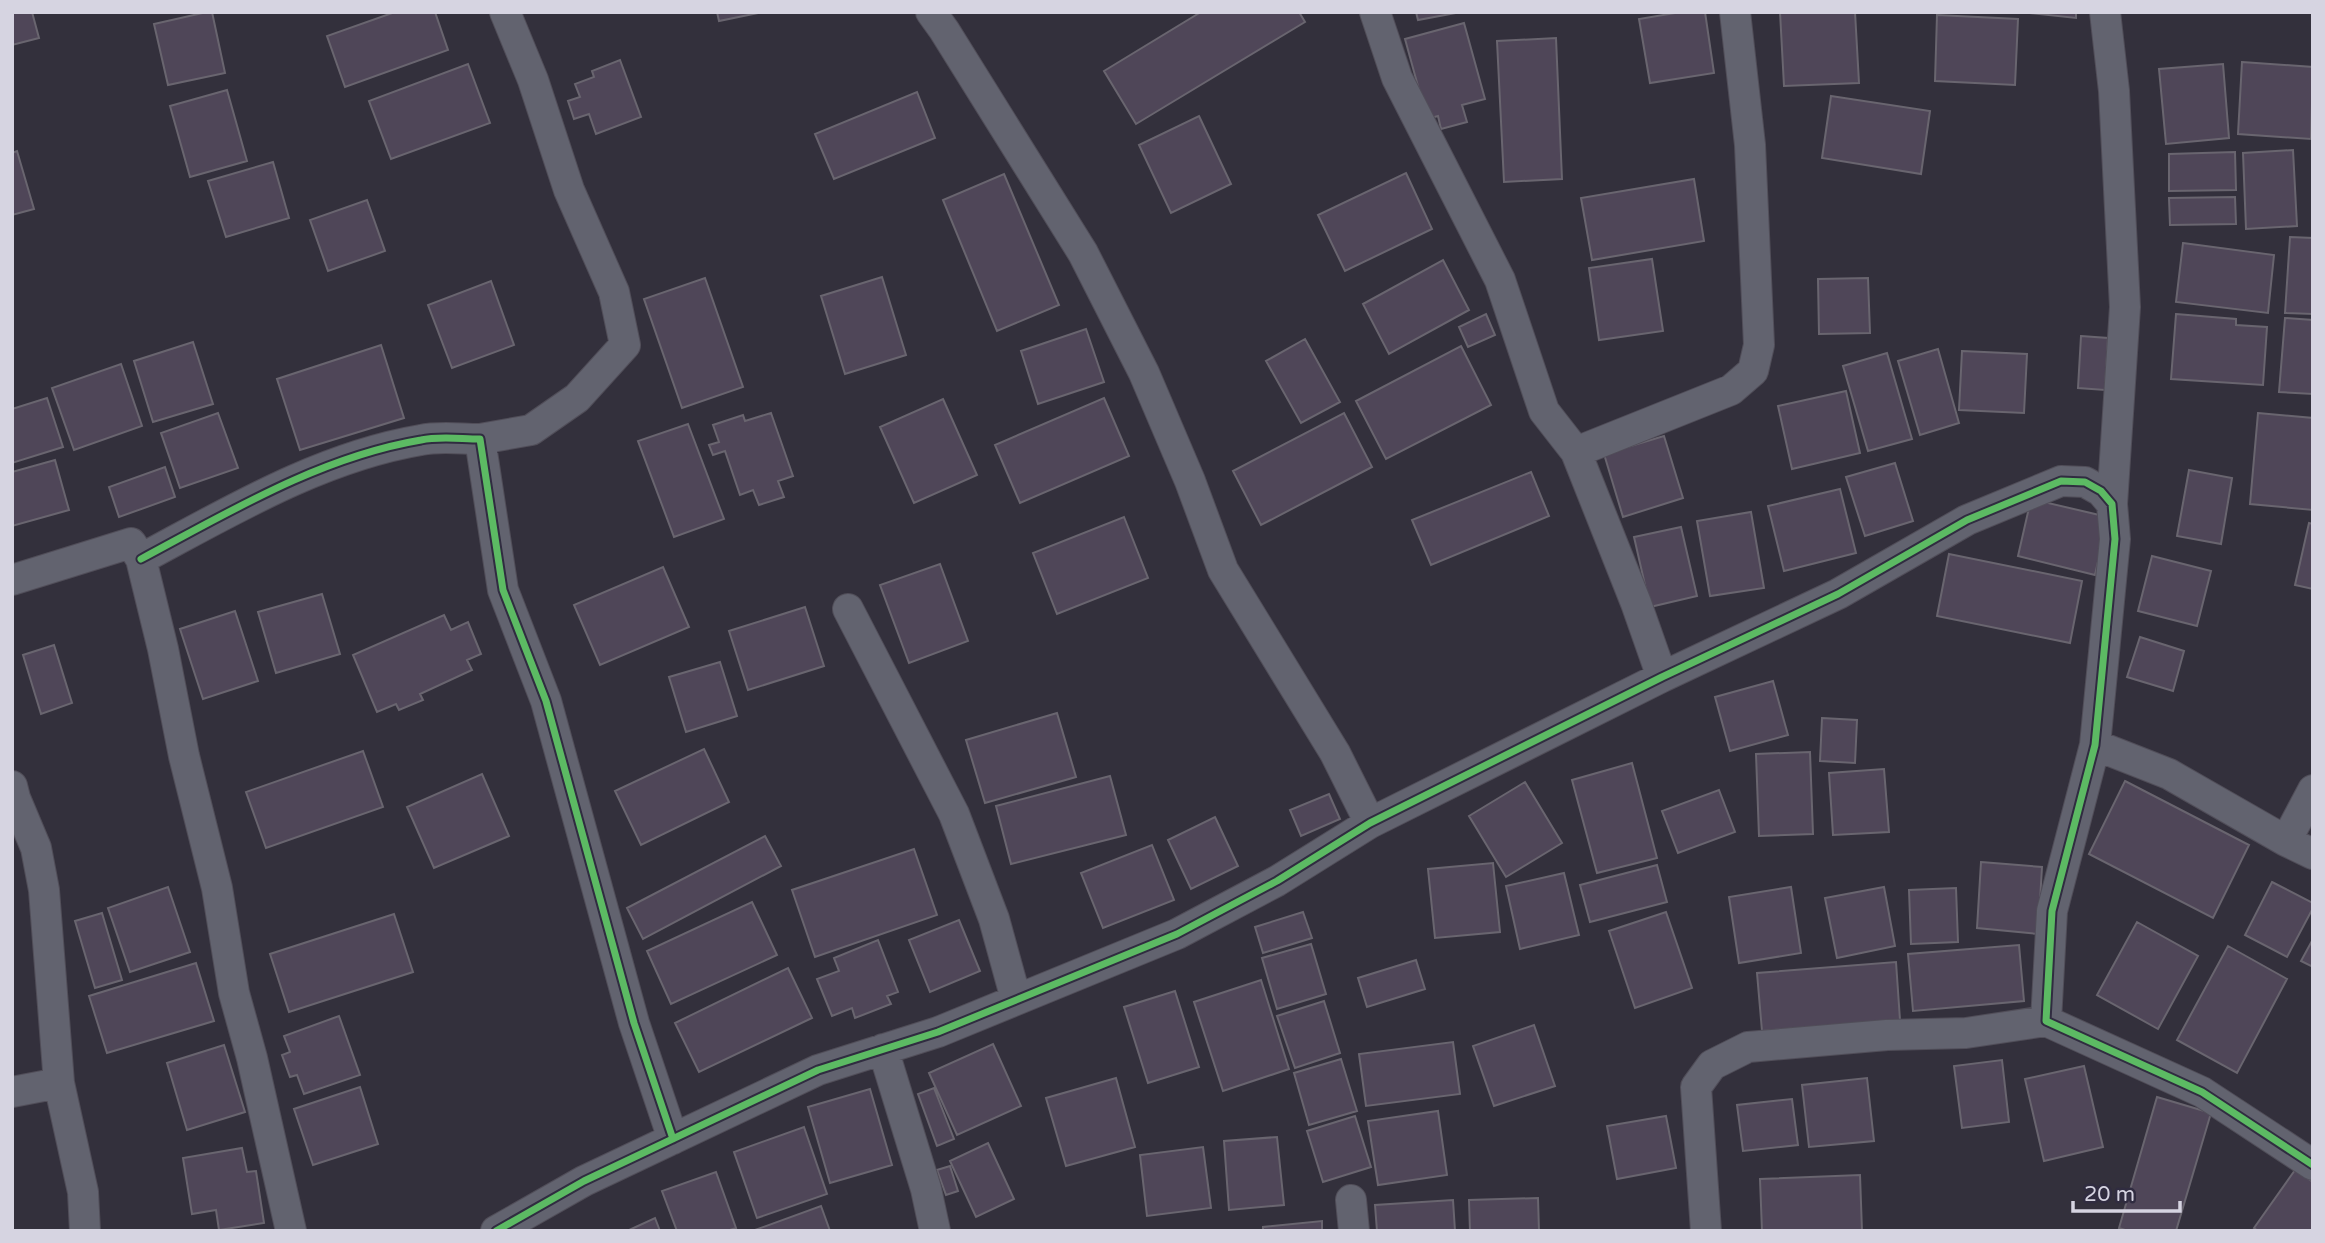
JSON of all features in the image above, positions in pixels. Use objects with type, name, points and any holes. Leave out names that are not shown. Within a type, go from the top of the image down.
[{"type":"street","points":[[141,559],[258,496],[352,457],[422,439],[480,439],[531,430],[577,398],[625,345],[614,292],[569,190],[533,80],[505,12]]},
{"type":"street","points":[[931,12],[1083,253],[1144,373],[1190,481],[1223,570],[1335,753],[1370,823]]},
{"type":"street","points":[[1375,12],[1397,78],[1500,280],[1544,411],[1576,452],[1636,603],[1662,677]]},
{"type":"street","points":[[1576,452],[1731,390],[1753,372],[1759,345],[1750,145],[1735,12]]},
{"type":"street","points":[[2046,1021],[2052,911],[2095,745],[2115,539],[2112,504],[2125,307],[2114,91],[2105,12]]},
{"type":"street","points":[[480,439],[503,590],[546,701],[634,1023],[673,1139]]},
{"type":"street","points":[[496,1231],[584,1181],[818,1070],[938,1032],[1177,934],[1278,881],[1370,823],[1662,677],[1838,594],[1967,520],[2061,481],[2085,482],[2101,491],[2112,504]]},
{"type":"street","points":[[12,580],[131,542],[141,559],[163,649],[184,756],[217,888],[234,993],[252,1058],[291,1231]]},
{"type":"street","points":[[848,609],[954,814],[993,919],[1016,999]]},
{"type":"street","points":[[2095,745],[2169,774],[2313,854]]},
{"type":"street","points":[[12,786],[36,848],[44,890],[59,1083],[83,1192],[85,1231]]},
{"type":"street","points":[[2286,841],[2313,790]]},
{"type":"street","points":[[1706,1231],[1696,1087],[1712,1065],[1748,1047],[1887,1035],[1965,1033],[2046,1021],[2202,1092],[2313,1164]]},
{"type":"street","points":[[883,1049],[926,1189],[936,1231]]},
{"type":"street","points":[[12,1093],[59,1083]]},
{"type":"street","points":[[1351,1200],[1354,1231]]},
{"type":"building","points":[[12,12],[32,12],[39,38],[12,45]]},
{"type":"building","points":[[212,12],[225,73],[168,85],[154,24]]},
{"type":"building","points":[[395,12],[435,12],[448,50],[345,87],[327,36]]},
{"type":"building","points":[[717,12],[763,12],[719,21]]},
{"type":"building","points":[[1201,12],[1299,12],[1305,22],[1136,124],[1104,71]]},
{"type":"building","points":[[1416,12],[1461,12],[1418,20]]},
{"type":"building","points":[[1681,12],[1705,12],[1714,73],[1650,83],[1639,19]]},
{"type":"building","points":[[1780,12],[1855,12],[1859,83],[1784,86]]},
{"type":"building","points":[[2020,12],[2076,12],[2076,18]]},
{"type":"building","points":[[1937,15],[2018,19],[2015,85],[1935,81]]},
{"type":"building","points":[[1464,23],[1485,99],[1462,105],[1467,122],[1441,129],[1438,116],[1427,119],[1405,39]]},
{"type":"building","points":[[1556,38],[1562,179],[1504,182],[1497,41]]},
{"type":"building","points":[[620,60],[641,117],[596,134],[589,114],[574,119],[568,101],[580,97],[575,84],[594,77],[592,71]]},
{"type":"building","points":[[2242,62],[2313,67],[2311,139],[2238,134]]},
{"type":"building","points":[[468,64],[490,123],[391,159],[369,101]]},
{"type":"building","points":[[2223,64],[2229,138],[2166,144],[2159,69]]},
{"type":"building","points":[[227,90],[247,161],[190,177],[170,106]]},
{"type":"building","points":[[917,92],[935,138],[834,179],[815,134]]},
{"type":"building","points":[[1831,96],[1930,111],[1921,174],[1822,158]]},
{"type":"building","points":[[1199,116],[1231,184],[1171,213],[1139,145]]},
{"type":"building","points":[[2293,150],[2297,226],[2246,229],[2243,153]]},
{"type":"building","points":[[17,151],[34,209],[12,215],[12,153]]},
{"type":"building","points":[[2235,152],[2236,190],[2169,191],[2169,154]]},
{"type":"building","points":[[273,162],[289,218],[226,237],[208,181]]},
{"type":"building","points":[[1406,173],[1432,229],[1345,271],[1318,215]]},
{"type":"building","points":[[1004,174],[1059,305],[997,331],[943,200]]},
{"type":"building","points":[[1694,179],[1704,241],[1592,260],[1581,198]]},
{"type":"building","points":[[2235,197],[2236,224],[2170,225],[2169,198]]},
{"type":"building","points":[[367,200],[385,251],[328,271],[310,220]]},
{"type":"building","points":[[2290,237],[2313,238],[2313,314],[2285,313]]},
{"type":"building","points":[[2183,243],[2274,255],[2268,313],[2176,302]]},
{"type":"building","points":[[1652,259],[1663,331],[1599,340],[1589,268]]},
{"type":"building","points":[[1443,260],[1469,310],[1389,354],[1363,304]]},
{"type":"building","points":[[882,277],[906,355],[845,374],[821,296]]},
{"type":"building","points":[[705,278],[743,387],[682,408],[644,299]]},
{"type":"building","points":[[1868,278],[1870,333],[1819,334],[1818,279]]},
{"type":"building","points":[[491,281],[514,345],[452,368],[428,305]]},
{"type":"building","points":[[1486,314],[1495,335],[1468,347],[1459,327]]},
{"type":"building","points":[[2176,314],[2236,319],[2236,325],[2267,327],[2263,385],[2171,379]]},
{"type":"building","points":[[2285,318],[2313,320],[2313,394],[2279,392]]},
{"type":"building","points":[[1086,329],[1104,382],[1038,404],[1021,351]]},
{"type":"building","points":[[2081,336],[2108,338],[2105,390],[2078,388]]},
{"type":"building","points":[[1305,339],[1340,402],[1301,423],[1266,361]]},
{"type":"building","points":[[193,342],[213,404],[153,422],[134,361]]},
{"type":"building","points":[[381,345],[404,418],[300,450],[277,379]]},
{"type":"building","points":[[1461,346],[1491,405],[1386,459],[1356,401]]},
{"type":"building","points":[[1938,349],[1959,423],[1920,435],[1898,361]]},
{"type":"building","points":[[1962,351],[2027,354],[2024,413],[1959,410]]},
{"type":"building","points":[[1887,353],[1912,439],[1868,451],[1843,366]]},
{"type":"building","points":[[121,364],[142,426],[74,450],[52,388]]},
{"type":"building","points":[[1846,391],[1860,453],[1792,469],[1778,406]]},
{"type":"building","points":[[47,398],[63,447],[12,463],[12,409]]},
{"type":"building","points":[[1104,398],[1129,456],[1020,503],[995,445]]},
{"type":"building","points":[[943,399],[977,475],[914,503],[880,427]]},
{"type":"building","points":[[218,413],[238,468],[180,488],[161,433]]},
{"type":"building","points":[[771,413],[793,476],[778,481],[784,497],[759,505],[753,490],[740,495],[725,451],[713,455],[709,445],[719,442],[713,425],[743,415],[745,421]]},
{"type":"building","points":[[1344,413],[1372,467],[1261,525],[1233,471]]},
{"type":"building","points":[[2258,413],[2313,418],[2313,510],[2250,504]]},
{"type":"building","points":[[688,424],[724,519],[674,537],[638,441]]},
{"type":"building","points":[[1664,436],[1683,498],[1623,517],[1604,454]]},
{"type":"building","points":[[55,460],[69,510],[12,526],[12,472]]},
{"type":"building","points":[[1895,463],[1913,521],[1865,536],[1846,477]]},
{"type":"building","points":[[165,467],[175,497],[119,517],[109,487]]},
{"type":"building","points":[[2189,470],[2232,478],[2221,544],[2177,536]]},
{"type":"building","points":[[1531,472],[1549,516],[1431,565],[1412,520]]},
{"type":"building","points":[[1840,489],[1856,553],[1784,571],[1768,506]]},
{"type":"building","points":[[2031,499],[2108,517],[2095,575],[2018,556]]},
{"type":"building","points":[[1751,512],[1764,588],[1710,596],[1697,521]]},
{"type":"building","points":[[1124,517],[1148,578],[1057,614],[1033,553]]},
{"type":"building","points":[[2309,523],[2313,524],[2313,589],[2295,585]]},
{"type":"building","points":[[1681,527],[1697,596],[1650,607],[1634,537]]},
{"type":"building","points":[[1949,554],[2082,581],[2070,643],[1937,616]]},
{"type":"building","points":[[2152,556],[2211,571],[2197,626],[2138,611]]},
{"type":"building","points":[[940,564],[968,641],[909,663],[880,585]]},
{"type":"building","points":[[663,567],[689,627],[600,665],[574,605]]},
{"type":"building","points":[[322,594],[340,654],[276,673],[258,612]]},
{"type":"building","points":[[805,607],[824,666],[748,690],[729,631]]},
{"type":"building","points":[[235,611],[258,681],[203,699],[180,629]]},
{"type":"building","points":[[444,615],[451,630],[468,622],[481,654],[467,660],[472,670],[420,694],[423,700],[399,710],[396,704],[377,712],[353,655]]},
{"type":"building","points":[[2140,637],[2184,651],[2173,691],[2127,677]]},
{"type":"building","points":[[54,645],[72,703],[41,714],[23,655]]},
{"type":"building","points":[[720,662],[737,716],[686,732],[669,677]]},
{"type":"building","points":[[1773,681],[1788,735],[1730,751],[1715,697]]},
{"type":"building","points":[[1057,713],[1076,777],[985,803],[966,740]]},
{"type":"building","points":[[1822,718],[1857,720],[1855,763],[1820,761]]},
{"type":"building","points":[[704,749],[729,802],[641,845],[615,791]]},
{"type":"building","points":[[363,751],[383,807],[266,848],[246,792]]},
{"type":"building","points":[[1810,752],[1813,834],[1759,836],[1756,754]]},
{"type":"building","points":[[1632,763],[1657,858],[1597,873],[1572,780]]},
{"type":"building","points":[[1884,769],[1889,832],[1833,835],[1829,773]]},
{"type":"building","points":[[482,774],[509,836],[434,868],[407,807]]},
{"type":"building","points":[[1110,776],[1126,835],[1011,864],[996,806]]},
{"type":"building","points":[[2125,781],[2249,845],[2213,918],[2089,854]]},
{"type":"building","points":[[1525,782],[1562,843],[1506,877],[1469,816]]},
{"type":"building","points":[[1719,790],[1735,832],[1678,853],[1662,811]]},
{"type":"building","points":[[1329,794],[1340,819],[1301,836],[1290,810]]},
{"type":"building","points":[[1215,817],[1238,866],[1191,889],[1168,840]]},
{"type":"building","points":[[765,836],[781,866],[643,939],[627,908]]},
{"type":"building","points":[[1152,845],[1174,900],[1103,928],[1081,873]]},
{"type":"building","points":[[914,849],[937,915],[815,957],[792,890]]},
{"type":"building","points":[[1981,862],[2042,867],[2038,934],[1977,928]]},
{"type":"building","points":[[1493,863],[1500,932],[1435,938],[1428,869]]},
{"type":"building","points":[[1657,865],[1667,902],[1590,922],[1580,885]]},
{"type":"building","points":[[1564,873],[1579,935],[1520,949],[1506,886]]},
{"type":"building","points":[[2272,882],[2313,903],[2313,908],[2287,957],[2245,935]]},
{"type":"building","points":[[168,887],[190,952],[130,972],[108,908]]},
{"type":"building","points":[[1791,887],[1801,953],[1739,963],[1729,897]]},
{"type":"building","points":[[1884,887],[1895,946],[1837,958],[1825,898]]},
{"type":"building","points":[[1956,888],[1958,942],[1911,944],[1909,890]]},
{"type":"building","points":[[752,902],[777,955],[671,1004],[647,951]]},
{"type":"building","points":[[1303,912],[1312,938],[1263,953],[1255,927]]},
{"type":"building","points":[[1666,912],[1692,988],[1635,1008],[1609,931]]},
{"type":"building","points":[[102,913],[122,980],[95,988],[75,921]]},
{"type":"building","points":[[394,914],[413,972],[289,1012],[270,954]]},
{"type":"building","points":[[959,920],[980,971],[930,992],[909,940]]},
{"type":"building","points":[[2137,922],[2198,956],[2158,1029],[2097,995]]},
{"type":"building","points":[[2313,939],[2313,967],[2301,961]]},
{"type":"building","points":[[878,940],[898,992],[887,996],[891,1004],[855,1018],[852,1008],[832,1016],[817,979],[839,971],[834,958]]},
{"type":"building","points":[[1311,944],[1326,994],[1277,1009],[1262,958]]},
{"type":"building","points":[[2019,945],[2024,1001],[1913,1011],[1908,954]]},
{"type":"building","points":[[2228,946],[2287,979],[2237,1073],[2177,1040]]},
{"type":"building","points":[[1416,960],[1425,989],[1367,1007],[1358,978]]},
{"type":"building","points":[[1896,962],[1900,1020],[1762,1031],[1757,973]]},
{"type":"building","points":[[196,963],[214,1021],[107,1053],[89,996]]},
{"type":"building","points":[[788,968],[812,1018],[699,1072],[675,1023]]},
{"type":"building","points":[[1261,980],[1289,1069],[1223,1091],[1194,1002]]},
{"type":"building","points":[[1175,991],[1199,1067],[1148,1083],[1124,1007]]},
{"type":"building","points":[[1324,1001],[1340,1053],[1295,1068],[1277,1016]]},
{"type":"building","points":[[339,1016],[360,1075],[304,1094],[297,1075],[290,1077],[282,1055],[290,1052],[284,1036]]},
{"type":"building","points":[[1534,1025],[1555,1086],[1494,1106],[1473,1046]]},
{"type":"building","points":[[1453,1042],[1460,1094],[1366,1106],[1359,1054]]},
{"type":"building","points":[[993,1044],[1021,1106],[957,1135],[929,1073]]},
{"type":"building","points":[[224,1045],[245,1112],[187,1130],[167,1063]]},
{"type":"building","points":[[1341,1059],[1357,1111],[1309,1125],[1294,1073]]},
{"type":"building","points":[[2002,1060],[2009,1122],[1962,1128],[1954,1066]]},
{"type":"building","points":[[2084,1066],[2103,1147],[2044,1161],[2025,1079]]},
{"type":"building","points":[[1116,1078],[1135,1147],[1066,1166],[1046,1098]]},
{"type":"building","points":[[1867,1078],[1874,1141],[1809,1147],[1802,1085]]},
{"type":"building","points":[[360,1087],[378,1144],[313,1165],[294,1109]]},
{"type":"building","points":[[934,1088],[954,1139],[937,1146],[918,1094]]},
{"type":"building","points":[[870,1089],[892,1165],[830,1183],[808,1107]]},
{"type":"building","points":[[2157,1097],[2211,1113],[2176,1231],[2128,1231],[2119,1228]]},
{"type":"building","points":[[1792,1099],[1798,1145],[1743,1151],[1737,1105]]},
{"type":"building","points":[[1438,1111],[1447,1175],[1378,1185],[1368,1121]]},
{"type":"building","points":[[1355,1116],[1371,1167],[1323,1182],[1307,1131]]},
{"type":"building","points":[[1666,1116],[1676,1168],[1617,1179],[1607,1126]]},
{"type":"building","points":[[804,1127],[827,1194],[757,1218],[734,1152]]},
{"type":"building","points":[[1277,1137],[1284,1205],[1229,1210],[1224,1141]]},
{"type":"building","points":[[988,1143],[1014,1199],[976,1217],[950,1161]]},
{"type":"building","points":[[1203,1147],[1211,1208],[1147,1216],[1140,1155]]},
{"type":"building","points":[[242,1148],[247,1172],[256,1171],[264,1223],[219,1230],[216,1210],[192,1214],[183,1158]]},
{"type":"building","points":[[950,1166],[958,1191],[946,1195],[937,1170]]},
{"type":"building","points":[[2295,1170],[2313,1182],[2313,1231],[2258,1231],[2254,1228]]},
{"type":"building","points":[[716,1172],[736,1228],[727,1231],[677,1231],[662,1191]]},
{"type":"building","points":[[1860,1175],[1862,1231],[1762,1231],[1760,1179]]},
{"type":"building","points":[[1538,1198],[1539,1231],[1470,1231],[1469,1200]]},
{"type":"building","points":[[1453,1200],[1455,1231],[1377,1231],[1375,1205]]},
{"type":"building","points":[[821,1206],[830,1231],[755,1231],[755,1230]]},
{"type":"building","points":[[655,1218],[660,1231],[627,1231]]},
{"type":"building","points":[[1322,1221],[1322,1231],[1263,1231],[1263,1227]]},
{"type":"cycle path","points":[[141,559],[276,488],[347,459],[428,439],[480,439],[503,590],[546,701],[634,1023],[673,1139]]},
{"type":"cycle path","points":[[496,1231],[584,1181],[818,1070],[938,1032],[1177,934],[1277,881],[1370,823],[1662,677],[1838,594],[1967,520],[2061,481],[2085,482],[2101,491],[2112,504],[2115,539],[2095,745],[2052,911],[2046,1021],[2202,1092],[2313,1165]]}]
